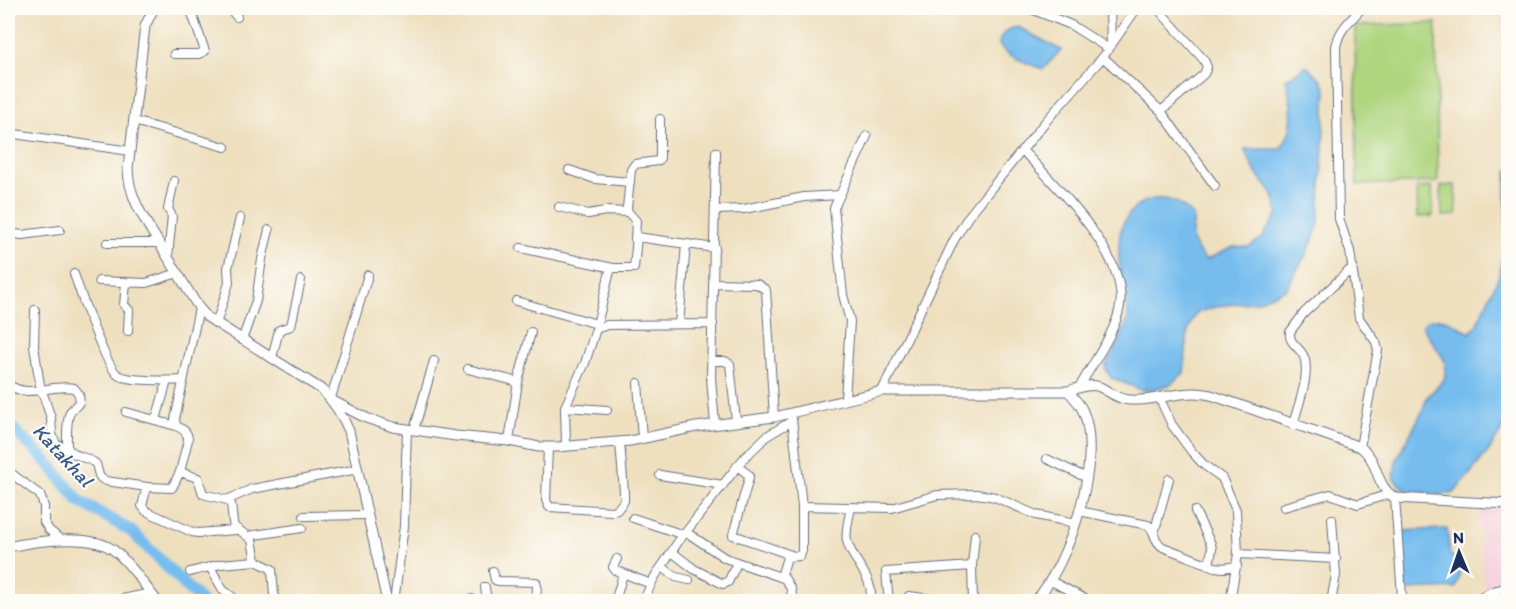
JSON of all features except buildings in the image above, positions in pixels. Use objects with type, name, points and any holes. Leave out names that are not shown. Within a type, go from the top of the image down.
[{"type":"street","points":[[174,54],[199,54],[205,51],[190,8]]},
{"type":"street","points":[[229,8],[237,17]]},
{"type":"street","points":[[1029,8],[1071,25],[1110,48]]},
{"type":"street","points":[[1110,8],[1110,48]]},
{"type":"street","points":[[882,391],[954,240],[968,217],[1046,120],[1103,57],[1137,8]]},
{"type":"street","points":[[1156,8],[1204,60],[1207,67],[1204,74],[1161,111]]},
{"type":"street","points":[[1360,447],[1378,350],[1373,336],[1359,318],[1350,251],[1341,230],[1338,210],[1336,48],[1338,36],[1343,27],[1362,8]]},
{"type":"street","points":[[150,10],[145,26],[128,179],[141,214],[199,308],[216,324],[321,389],[333,400],[381,424],[410,430],[548,447],[620,442],[715,424],[792,417],[845,399],[882,391],[1068,391],[1089,386],[1099,387],[1120,399],[1130,400],[1196,392],[1206,393],[1360,447],[1368,453],[1379,482],[1392,496],[1402,596]]},
{"type":"street","points":[[1103,57],[1161,111],[1215,186]]},
{"type":"street","points":[[521,248],[613,268],[634,268],[636,221],[628,212],[631,170],[635,164],[660,159],[660,119]]},
{"type":"street","points":[[134,121],[225,147]]},
{"type":"street","points":[[8,133],[130,151]]},
{"type":"street","points":[[845,399],[850,321],[843,295],[834,215],[839,195],[867,136]]},
{"type":"street","points":[[1023,151],[1084,218],[1105,250],[1118,282],[1121,295],[1116,323],[1079,388]]},
{"type":"street","points":[[715,424],[711,361],[716,248],[716,152]]},
{"type":"street","points":[[569,170],[595,179],[630,182]]},
{"type":"street","points":[[168,257],[172,216],[168,209],[174,181]]},
{"type":"street","points":[[715,210],[744,209],[804,197],[839,195]]},
{"type":"street","points":[[559,207],[588,214],[606,211],[628,212]]},
{"type":"street","points":[[216,324],[229,283],[228,268],[240,218]]},
{"type":"street","points":[[8,233],[22,235],[60,230]]},
{"type":"street","points":[[242,340],[256,301],[269,230]]},
{"type":"street","points":[[635,238],[716,248]]},
{"type":"street","points":[[107,243],[159,243]]},
{"type":"street","points":[[679,324],[686,244]]},
{"type":"street","points":[[1293,424],[1304,381],[1306,362],[1304,354],[1292,342],[1290,332],[1304,313],[1353,267]]},
{"type":"street","points":[[566,446],[565,407],[585,363],[597,326],[610,271],[613,268]]},
{"type":"street","points":[[99,281],[126,283],[155,281],[178,273]]},
{"type":"street","points":[[74,274],[92,322],[116,374],[124,378],[182,380]]},
{"type":"street","points":[[368,275],[333,400],[350,431],[387,602]]},
{"type":"street","points":[[272,358],[279,330],[291,326],[301,280]]},
{"type":"street","points":[[126,283],[124,304],[129,313],[128,331]]},
{"type":"street","points":[[713,283],[757,284],[766,290],[774,417]]},
{"type":"street","points":[[516,301],[597,326],[713,324]]},
{"type":"street","points":[[176,426],[175,419],[182,380],[199,308]]},
{"type":"street","points":[[35,310],[34,346],[41,390],[51,418],[52,434],[56,444],[96,464],[101,479],[147,488],[172,488],[180,472],[188,436],[185,431],[176,426],[126,412]]},
{"type":"street","points":[[509,441],[518,382],[531,332]]},
{"type":"street","points":[[394,602],[405,526],[410,430],[434,361]]},
{"type":"street","points":[[711,361],[725,361],[730,364],[736,421]]},
{"type":"street","points":[[468,369],[518,382]]},
{"type":"street","points":[[156,420],[167,381]]},
{"type":"street","points":[[638,383],[642,438]]},
{"type":"street","points":[[8,384],[18,391],[70,387],[77,390],[78,404],[70,410],[69,417],[67,447],[69,452]]},
{"type":"street","points":[[1034,602],[1051,581],[1075,523],[1087,478],[1089,456],[1086,423],[1082,410],[1068,391]]},
{"type":"street","points":[[1159,398],[1172,425],[1192,452],[1225,482],[1237,515],[1238,554],[1230,602]]},
{"type":"street","points":[[565,407],[607,410]]},
{"type":"street","points":[[643,602],[651,584],[685,533],[737,466],[753,447],[792,417]]},
{"type":"street","points":[[792,417],[802,506],[802,551],[800,556],[791,556],[785,560],[782,570],[783,578],[791,589],[793,602]]},
{"type":"street","points":[[548,447],[546,500],[549,507],[612,511],[617,510],[624,501],[620,442]]},
{"type":"street","points":[[1047,459],[1087,478]]},
{"type":"street","points":[[737,466],[749,475],[749,478],[733,535],[797,556]]},
{"type":"street","points":[[180,472],[198,478],[201,491],[207,497],[227,500],[252,489],[358,469]]},
{"type":"street","points":[[8,471],[40,495],[44,509],[44,522],[49,530],[61,540]]},
{"type":"street","points":[[660,476],[723,485]]},
{"type":"street","points":[[1153,534],[1169,479]]},
{"type":"street","points":[[147,488],[142,506],[146,511],[192,532],[236,530],[248,536],[254,545],[256,561]]},
{"type":"street","points":[[802,506],[892,508],[937,495],[977,494],[1001,499],[1036,514],[1075,523]]},
{"type":"street","points":[[1284,507],[1325,495],[1338,496],[1358,504],[1392,496],[1509,504]]},
{"type":"street","points":[[227,500],[231,504],[232,520],[236,530]]},
{"type":"street","points":[[851,508],[847,542],[868,580],[871,588],[870,602]]},
{"type":"street","points":[[1079,511],[1148,525],[1152,528],[1157,542],[1163,547],[1209,566],[1223,568],[1237,566]]},
{"type":"street","points":[[1195,511],[1211,544],[1209,566]]},
{"type":"street","points":[[304,516],[368,515]]},
{"type":"street","points":[[633,518],[685,533],[737,563],[783,578]]},
{"type":"street","points":[[1331,602],[1336,575],[1332,519]]},
{"type":"street","points":[[248,536],[302,528]]},
{"type":"street","points":[[973,602],[972,566],[975,535]]},
{"type":"street","points":[[8,546],[61,540],[94,542],[109,547],[117,552],[158,602]]},
{"type":"street","points":[[672,552],[694,569],[723,584],[728,582],[737,563]]},
{"type":"street","points":[[1238,554],[1336,559]]},
{"type":"street","points":[[617,559],[613,567],[615,570],[651,584]]},
{"type":"street","points":[[190,572],[232,562],[256,561],[272,569],[274,595],[278,601]]},
{"type":"street","points":[[889,602],[886,572],[972,566]]},
{"type":"street","points":[[210,567],[223,590],[239,602]]},
{"type":"street","points":[[662,567],[676,577],[689,580]]},
{"type":"street","points":[[493,572],[495,580],[498,581],[536,582],[536,602]]},
{"type":"street","points":[[615,602],[623,574]]},
{"type":"street","points":[[1051,581],[1091,602]]},
{"type":"street","points":[[485,587],[487,602]]},
{"type":"street","points":[[1481,600],[1494,590],[1509,588]]},
{"type":"street","points":[[109,602],[151,593]]},
{"type":"street","points":[[903,602],[909,596],[952,602]]},
{"type":"street","points":[[569,602],[579,602]]},
{"type":"shaded area","points":[[1478,505],[1508,507],[1508,586],[1484,590]]},
{"type":"green space","points":[[1436,23],[1438,182],[1357,185],[1355,26]]},
{"type":"green space","points":[[1455,185],[1457,215],[1442,216],[1441,186]]},
{"type":"green space","points":[[1432,187],[1433,216],[1418,217],[1417,188]]},
{"type":"water","points":[[1018,27],[1061,50],[1043,69],[1013,57],[999,45],[1005,32]]},
{"type":"water","points":[[1306,66],[1321,79],[1326,89],[1319,224],[1308,251],[1286,289],[1258,301],[1219,306],[1196,313],[1188,330],[1184,373],[1171,384],[1142,390],[1111,378],[1105,367],[1122,335],[1128,317],[1119,257],[1120,235],[1124,222],[1131,211],[1151,200],[1163,199],[1174,202],[1185,208],[1194,219],[1193,241],[1206,260],[1233,247],[1249,247],[1262,238],[1278,214],[1273,194],[1256,173],[1244,149],[1280,149],[1289,133],[1292,115],[1286,79]]},
{"type":"water","points":[[1508,169],[1508,419],[1490,449],[1454,493],[1442,495],[1404,489],[1394,479],[1396,461],[1422,412],[1427,397],[1444,380],[1446,371],[1444,359],[1422,326],[1433,319],[1446,320],[1470,333],[1476,326],[1499,276],[1506,238]]},
{"type":"water","points":[[1447,529],[1450,556],[1455,557],[1460,573],[1456,588],[1406,590],[1400,531]]},
{"type":"waterway","name":"Katakhal","points":[[8,424],[50,465],[79,501],[131,531],[202,602]]}]
